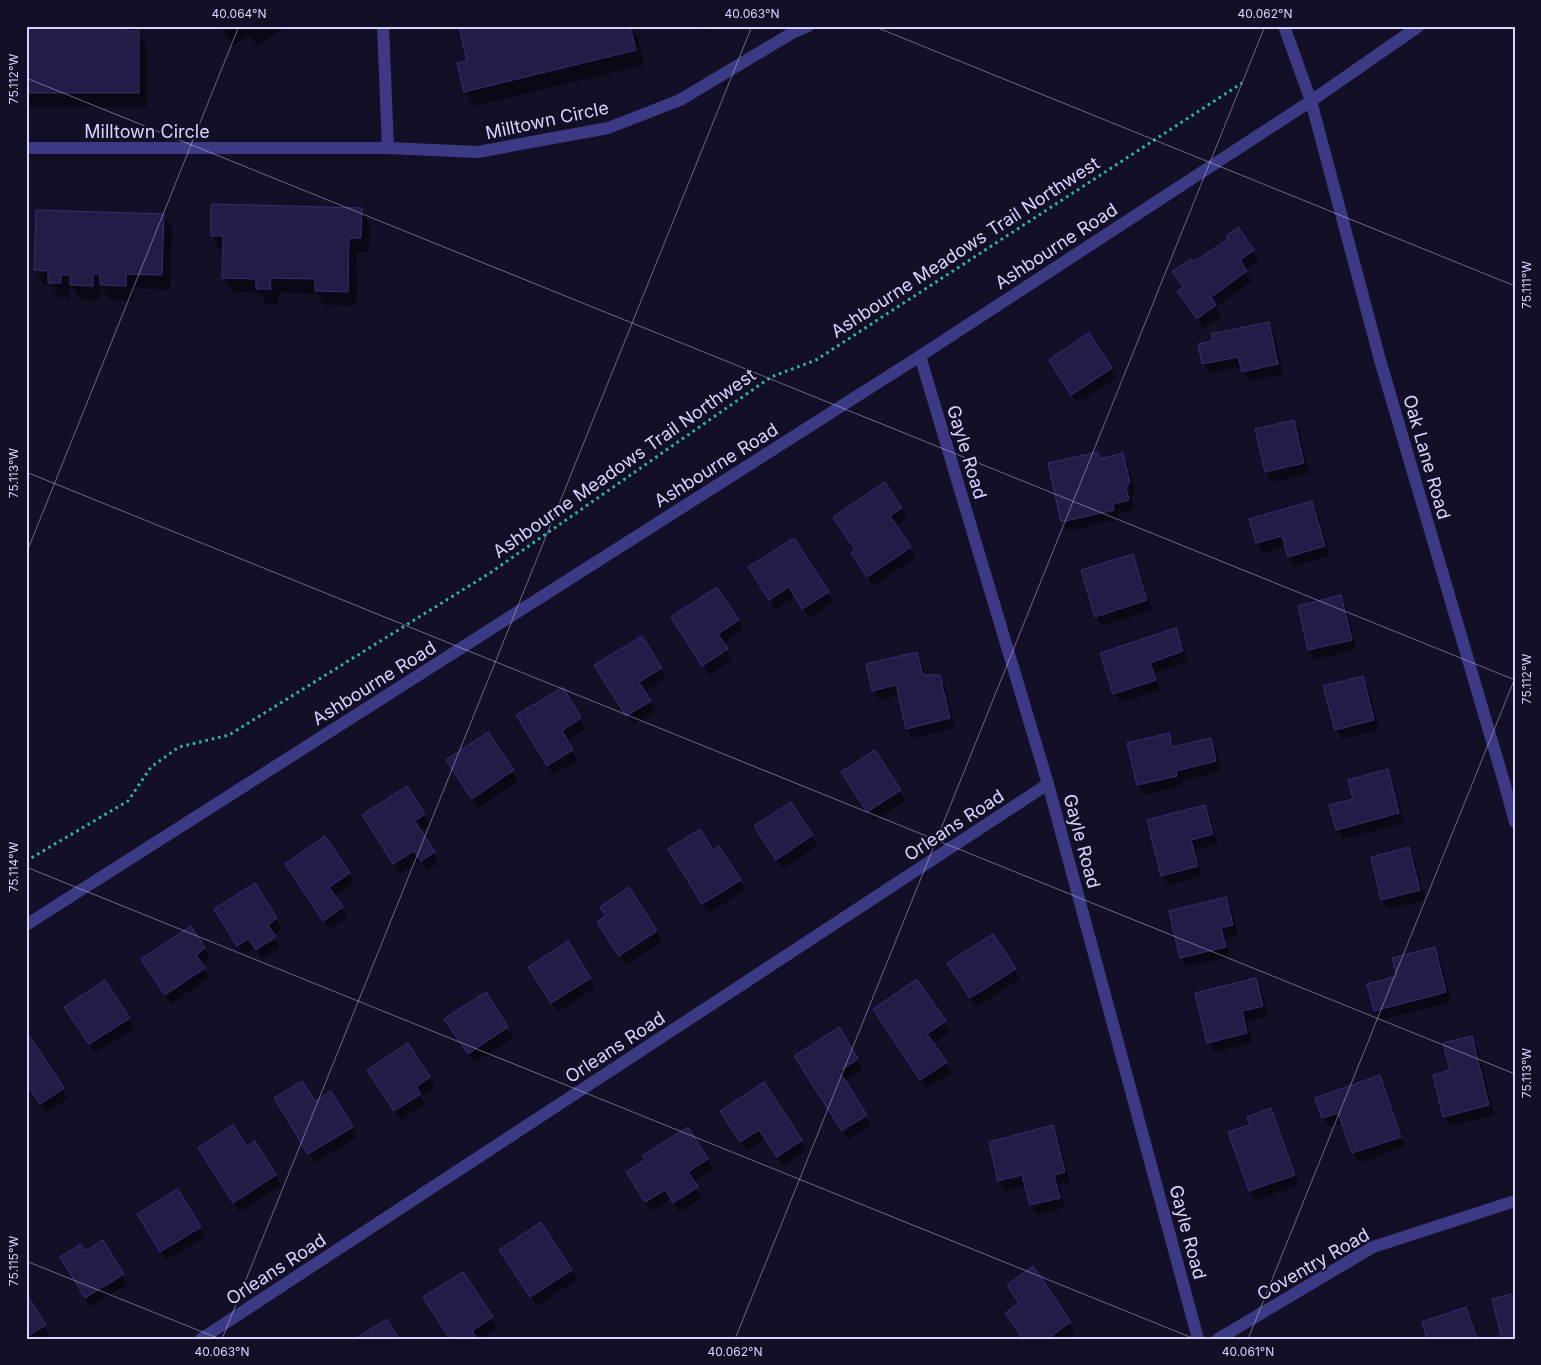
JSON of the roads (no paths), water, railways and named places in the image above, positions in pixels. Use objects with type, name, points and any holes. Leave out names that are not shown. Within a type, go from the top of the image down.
[{"type":"street","points":[[383,26],[388,148]]},
{"type":"street","name":"Milltown Circle","points":[[26,148],[388,148],[478,152],[608,128],[680,100],[808,26]]},
{"type":"street","name":"Oak Lane Road","points":[[1284,26],[1311,100],[1380,360],[1511,788],[1515,822]]},
{"type":"street","name":"Ashbourne Road","points":[[26,925],[920,356],[1311,100],[1419,26]]},
{"type":"street","name":"Gayle Road","points":[[920,356],[1048,784],[1198,1339]]},
{"type":"street","name":"Orleans Road","points":[[201,1339],[1048,784]]},
{"type":"street","name":"Coventry Road","points":[[1218,1339],[1373,1247],[1515,1200]]}]
